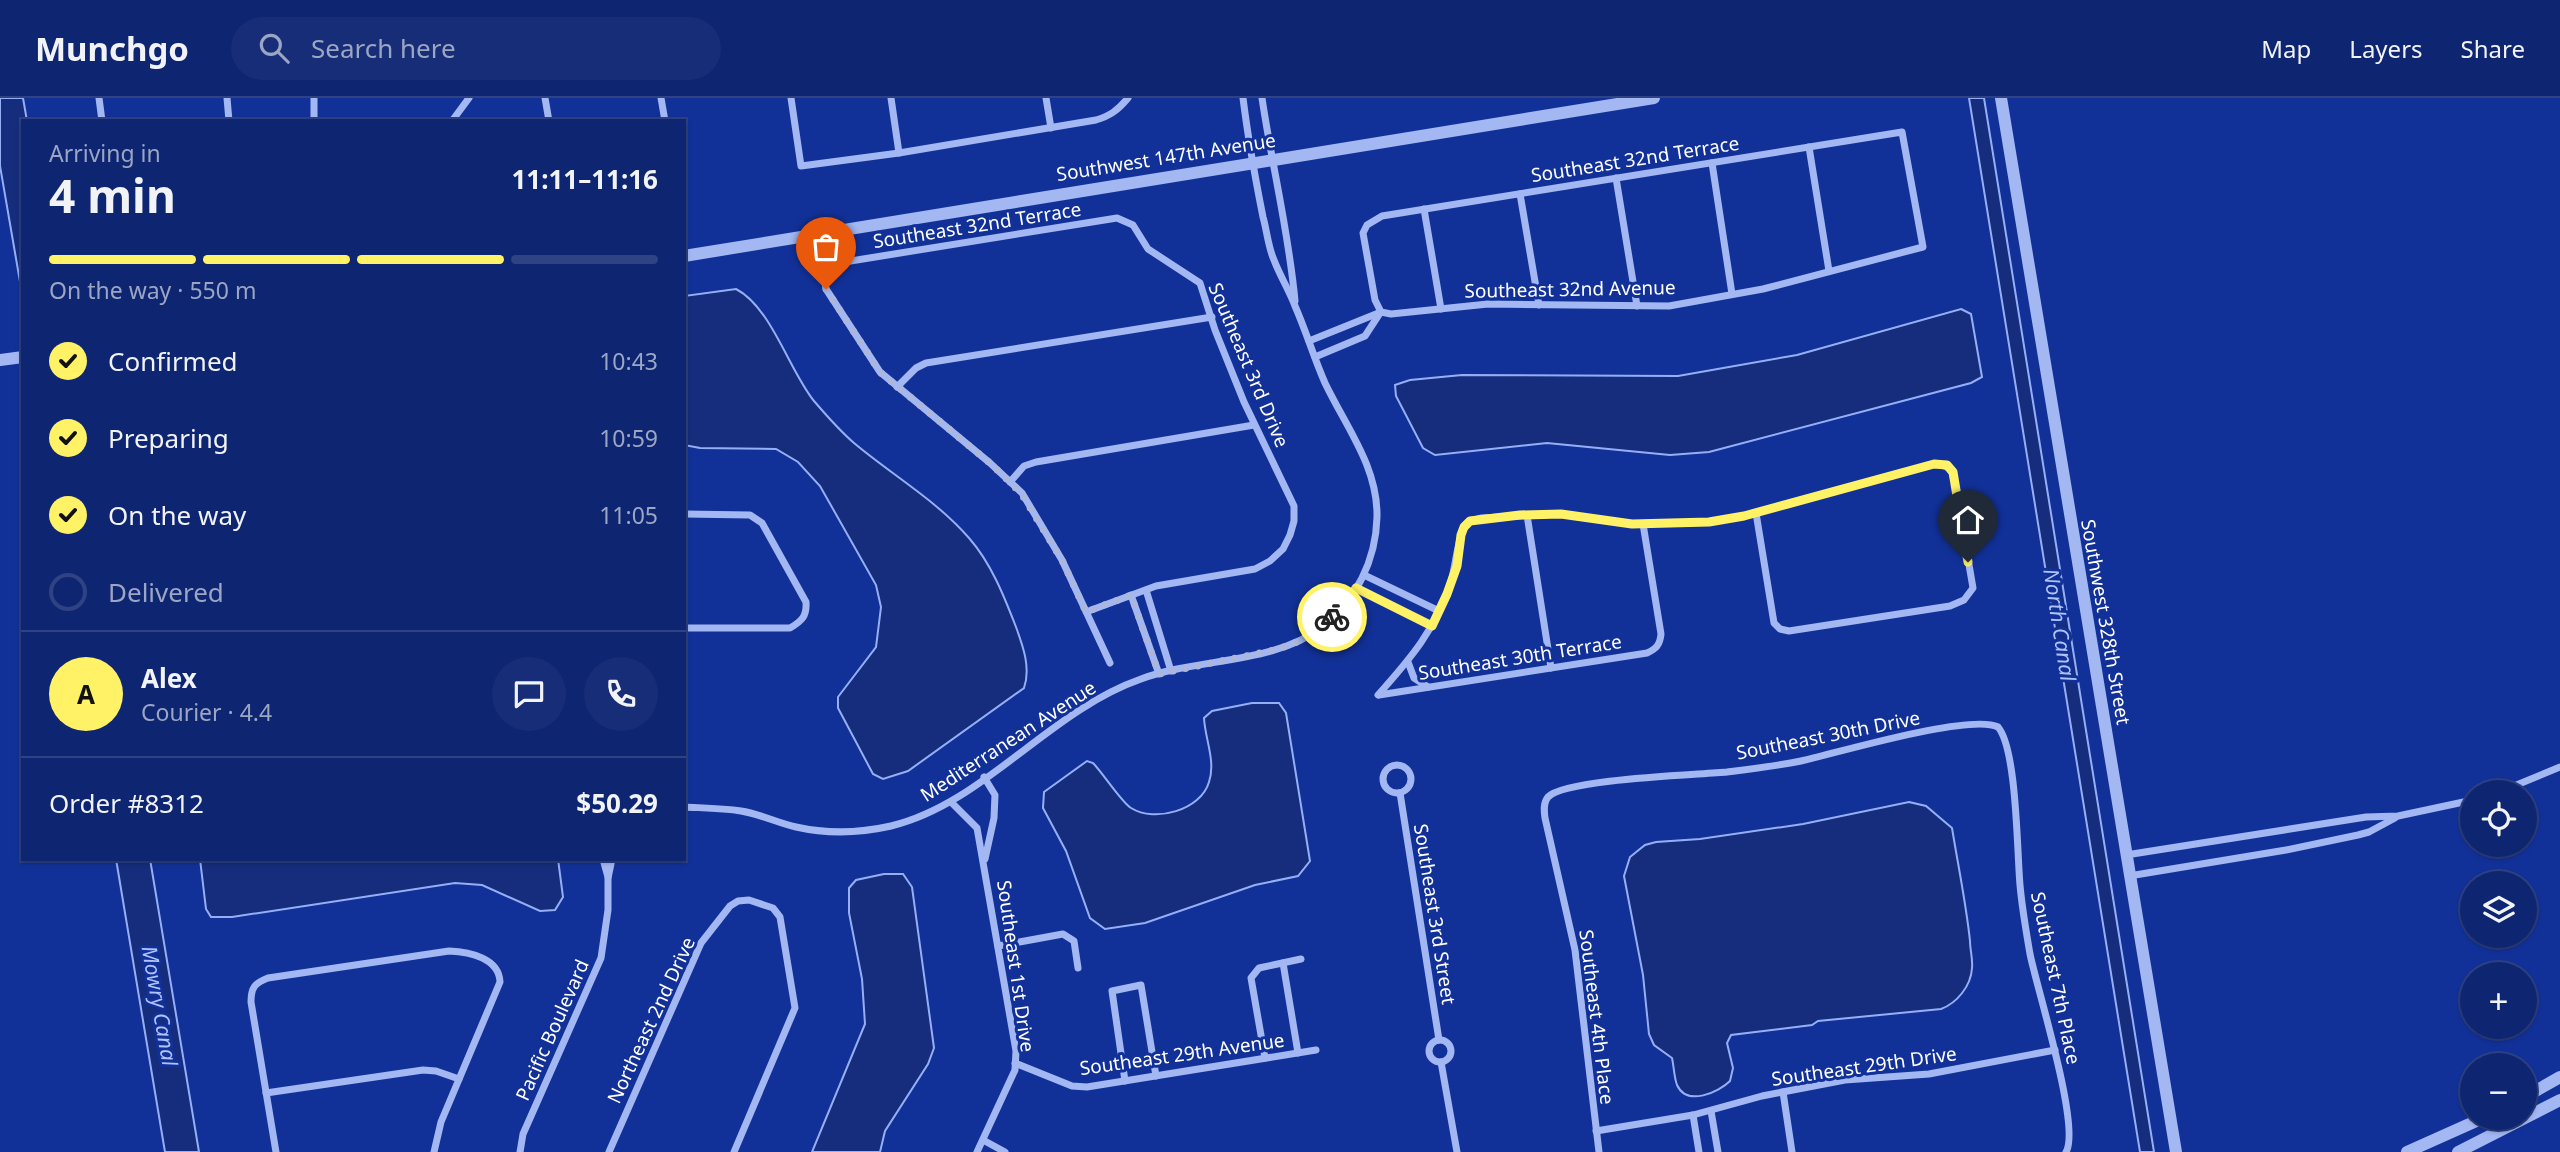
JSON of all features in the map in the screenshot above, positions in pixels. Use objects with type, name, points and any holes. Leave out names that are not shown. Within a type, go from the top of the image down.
[{"type":"street","points":[[99,98],[102,119]]},
{"type":"street","points":[[227,98],[229,119]]},
{"type":"street","points":[[314,98],[314,119]]},
{"type":"street","points":[[453,119],[469,98]]},
{"type":"street","points":[[545,98],[549,119]]},
{"type":"street","points":[[662,98],[665,119]]},
{"type":"street","points":[[791,98],[802,166],[899,153],[1109,116],[1128,98]]},
{"type":"street","points":[[891,98],[899,153]]},
{"type":"street","points":[[1046,98],[1051,128]]},
{"type":"street","name":"Mediterranean Avenue","points":[[686,807],[743,811],[794,827],[845,832],[892,826],[921,817],[951,802],[1076,712],[1109,693],[1140,679],[1255,655],[1302,640],[1324,626],[1349,601],[1364,575],[1375,542],[1377,515],[1374,487],[1367,461],[1325,382],[1272,257],[1251,162],[1243,98]]},
{"type":"street","name":"Mediterranean Avenue","points":[[1262,98],[1290,252],[1295,306]]},
{"type":"street","name":"Southwest 147th Avenue","points":[[686,256],[1654,98]]},
{"type":"street","name":"Southwest 328th Street","points":[[2001,98],[2176,1152]]},
{"type":"street","name":"Southeast 32nd Terrace","points":[[1381,312],[1375,300],[1363,233],[1373,219],[1902,132],[1923,247]]},
{"type":"street","points":[[1809,147],[1829,271]]},
{"type":"street","points":[[1712,163],[1732,294]]},
{"type":"street","points":[[1616,178],[1637,306]]},
{"type":"street","points":[[1520,194],[1538,305]]},
{"type":"street","points":[[1424,209],[1441,309]]},
{"type":"street","name":"Southeast 32nd Terrace","points":[[897,387],[880,372],[826,289],[825,269],[832,264],[1117,218],[1126,221]]},
{"type":"street","name":"Southeast 3rd Drive","points":[[1086,612],[1182,580],[1255,569],[1270,561],[1283,549],[1290,535],[1294,506],[1254,425],[1200,283],[1148,249],[1133,225],[1126,221]]},
{"type":"street","name":"Southeast 32nd Avenue","points":[[1309,341],[1381,312],[1391,314],[1488,304],[1669,306],[1732,294],[1923,247]]},
{"type":"street","points":[[1315,357],[1365,337],[1381,312]]},
{"type":"street","points":[[1110,663],[1041,522],[1021,493],[990,463],[897,387],[916,368],[926,363],[1212,317]]},
{"type":"street","points":[[0,360],[21,357]]},
{"type":"street","points":[[1010,482],[1024,466],[1036,462],[1254,425]]},
{"type":"street","points":[[1432,687],[1426,687],[1414,678],[1408,662],[1419,649],[1439,611],[1457,566],[1464,527],[1470,521],[1482,518],[1561,514],[1643,524],[1709,522],[1755,513],[1934,464],[1947,465],[1953,472],[1973,588],[1969,595],[1950,606],[1789,631],[1780,629],[1773,624],[1755,513]]},
{"type":"street","points":[[686,514],[750,515],[762,523],[806,602],[806,613],[801,622],[790,628],[686,628]]},
{"type":"street","points":[[1527,515],[1551,668]]},
{"type":"street","name":"Southeast 30th Terrace","points":[[1408,662],[1378,695],[1647,653],[1658,646],[1660,640],[1643,524]]},
{"type":"street","points":[[1364,575],[1439,611]]},
{"type":"street","points":[[1356,588],[1432,626]]},
{"type":"street","points":[[1146,590],[1171,671]]},
{"type":"street","points":[[1131,595],[1159,674]]},
{"type":"street","points":[[1140,621],[1154,616]]},
{"type":"street","name":"Southeast 30th Drive","points":[[1545,804],[1551,795],[1583,786],[1765,767],[1929,731],[1980,723],[1998,727]]},
{"type":"street","name":"Southeast 7th Place","points":[[1998,727],[2004,735],[2011,775],[2021,896],[2031,957],[2055,1050],[2070,1140],[2066,1152]]},
{"type":"street","points":[[2528,780],[2560,767]]},
{"type":"street","name":"Southeast 1st Drive","points":[[984,778],[995,795],[985,860]]},
{"type":"street","name":"Southeast 3rd Street","points":[[1400,793],[1439,1040]]},
{"type":"street","points":[[951,802],[977,828],[992,827]]},
{"type":"street","points":[[2126,855],[2366,817],[2398,816],[2460,803]]},
{"type":"street","name":"Southeast 4th Place","points":[[1545,804],[1549,842],[1569,918],[1578,971],[1599,1152]]},
{"type":"street","points":[[2129,876],[2358,835],[2398,816]]},
{"type":"street","name":"Southeast 1st Drive","points":[[977,828],[985,860],[1016,1051],[1015,1070],[977,1152]]},
{"type":"street","name":"Pacific Boulevard","points":[[604,861],[608,878]]},
{"type":"street","name":"Pacific Boulevard","points":[[520,1152],[523,1135],[601,958],[612,861]]},
{"type":"street","name":"Northeast 2nd Drive","points":[[609,1152],[701,943],[730,906],[738,901],[749,901],[773,908],[780,917],[795,1008],[734,1152]]},
{"type":"street","points":[[999,946],[1063,934],[1074,941],[1078,968]]},
{"type":"street","points":[[276,1152],[251,1002],[251,992],[256,983],[268,978],[449,951],[462,952],[495,967],[500,982],[441,1122],[434,1152]]},
{"type":"street","points":[[1265,1058],[1251,978],[1259,968],[1301,959]]},
{"type":"street","points":[[1283,962],[1298,1053]]},
{"type":"street","points":[[1125,1081],[1112,990],[1141,985],[1156,1076]]},
{"type":"street","points":[[1439,1040],[1446,1042],[1450,1048],[1450,1056],[1441,1062],[1435,1061],[1429,1052],[1431,1046],[1439,1040]]},
{"type":"street","name":"Southeast 29th Avenue","points":[[1015,1063],[1072,1086],[1087,1087],[1316,1050]]},
{"type":"street","name":"Southeast 29th Drive","points":[[1595,1131],[1693,1115],[1783,1092],[1845,1080],[1928,1074],[2055,1050]]},
{"type":"street","points":[[1441,1062],[1457,1152]]},
{"type":"street","points":[[266,1093],[423,1070],[436,1071],[459,1079]]},
{"type":"street","points":[[2537,1090],[2560,1077]]},
{"type":"street","points":[[1783,1092],[1792,1152]]},
{"type":"street","points":[[2458,1152],[2560,1100]]},
{"type":"street","points":[[1711,1111],[1718,1152]]},
{"type":"street","points":[[1693,1115],[1699,1152]]},
{"type":"street","points":[[2407,1152],[2422,1150],[2460,1130]]},
{"type":"street","points":[[983,1140],[1005,1152]]},
{"type":"water","points":[[0,98],[23,98],[27,119],[21,119],[21,287],[0,166]]},
{"type":"water","name":"North Canal","points":[[1969,98],[1984,98],[2154,1152],[2140,1152]]},
{"type":"water","points":[[736,289],[748,298],[769,324],[805,388],[833,423],[854,443],[956,524],[984,558],[996,580],[1023,649],[1026,665],[1024,688],[908,771],[883,779],[873,774],[838,708],[838,697],[876,647],[881,607],[876,585],[820,486],[798,462],[776,449],[686,445],[686,296]]},
{"type":"water","points":[[1961,309],[1971,314],[1982,377],[1971,383],[1709,452],[1670,455],[1547,443],[1435,455],[1423,448],[1396,396],[1395,385],[1410,380],[1462,375],[1678,376],[1797,355]]},
{"type":"water","points":[[1252,703],[1279,703],[1286,713],[1310,861],[1298,876],[1255,885],[1145,923],[1105,929],[1090,918],[1066,851],[1043,808],[1044,792],[1087,761],[1093,763],[1131,808],[1152,814],[1176,811],[1197,800],[1209,782],[1211,758],[1204,718],[1212,711]]},
{"type":"water","points":[[1909,802],[1926,806],[1952,828],[1972,961],[1971,975],[1962,993],[1941,1009],[1818,1021],[1812,1025],[1731,1035],[1727,1043],[1733,1068],[1730,1081],[1703,1095],[1688,1095],[1682,1092],[1676,1082],[1672,1058],[1654,1045],[1649,1034],[1643,975],[1624,876],[1630,857],[1645,845],[1656,842],[1700,839],[1803,824]]},
{"type":"water","name":"Mowry Canal","points":[[116,861],[150,861],[199,1152],[165,1152]]},
{"type":"water","points":[[200,861],[558,861],[563,897],[555,910],[540,911],[482,885],[455,883],[232,917],[211,917],[206,909]]},
{"type":"water","points":[[884,874],[903,874],[912,887],[934,1048],[928,1064],[885,1131],[880,1152],[812,1152],[865,1024],[862,979],[849,913],[849,888],[856,880]]},
{"type":"way so far","points":[[826,289],[880,372],[990,463],[1021,493],[1062,560],[1086,612],[1131,595],[1159,674],[1279,649],[1302,640],[1324,626],[1332,617]]},
{"type":"route","points":[[1332,617],[1349,601],[1356,588],[1432,626],[1457,566],[1461,535],[1470,521],[1520,515],[1561,514],[1632,524],[1709,522],[1744,516],[1934,464],[1947,465],[1953,472],[1968,562]]}]
